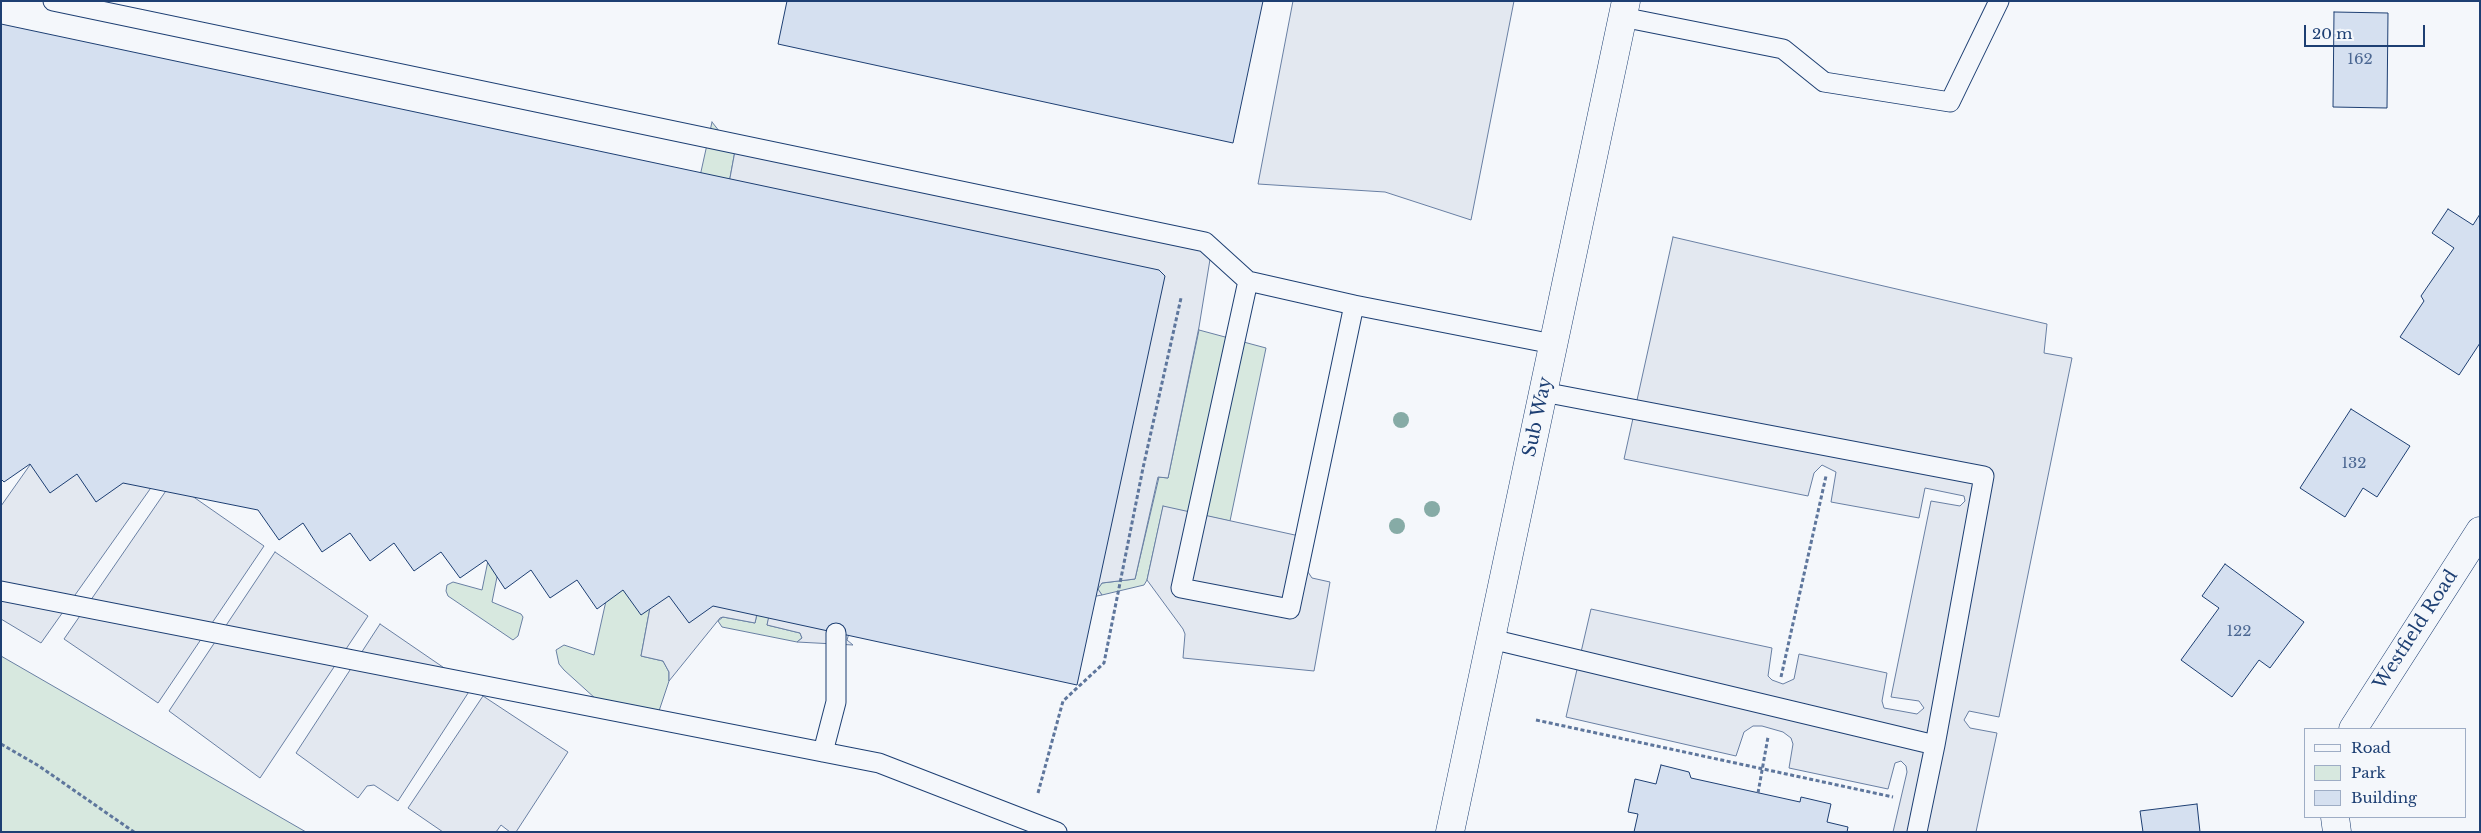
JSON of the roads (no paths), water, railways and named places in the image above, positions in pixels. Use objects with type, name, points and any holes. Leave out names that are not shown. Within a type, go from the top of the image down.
[{"type":"main road","name":"Sub Way","points":[[1450,832],[1624,9]]},
{"type":"main road","name":"Westfield Road","points":[[2354,728],[2480,531]]},
{"type":"main road","points":[[2335,818],[2336,832]]},
{"type":"lane","points":[[53,1],[1205,242],[1248,281],[1354,305],[1553,344]]},
{"type":"lane","points":[[1624,9],[1783,49],[1824,82],[1950,102],[2000,1]]},
{"type":"lane","points":[[1248,281],[1181,588],[1290,609],[1354,305]]},
{"type":"lane","points":[[1543,392],[1984,476],[1935,745],[1916,832]]},
{"type":"lane","points":[[1,591],[879,763],[1057,832]]},
{"type":"lane","points":[[823,752],[836,702],[836,633]]},
{"type":"lane","points":[[1491,639],[1935,745]]}]
